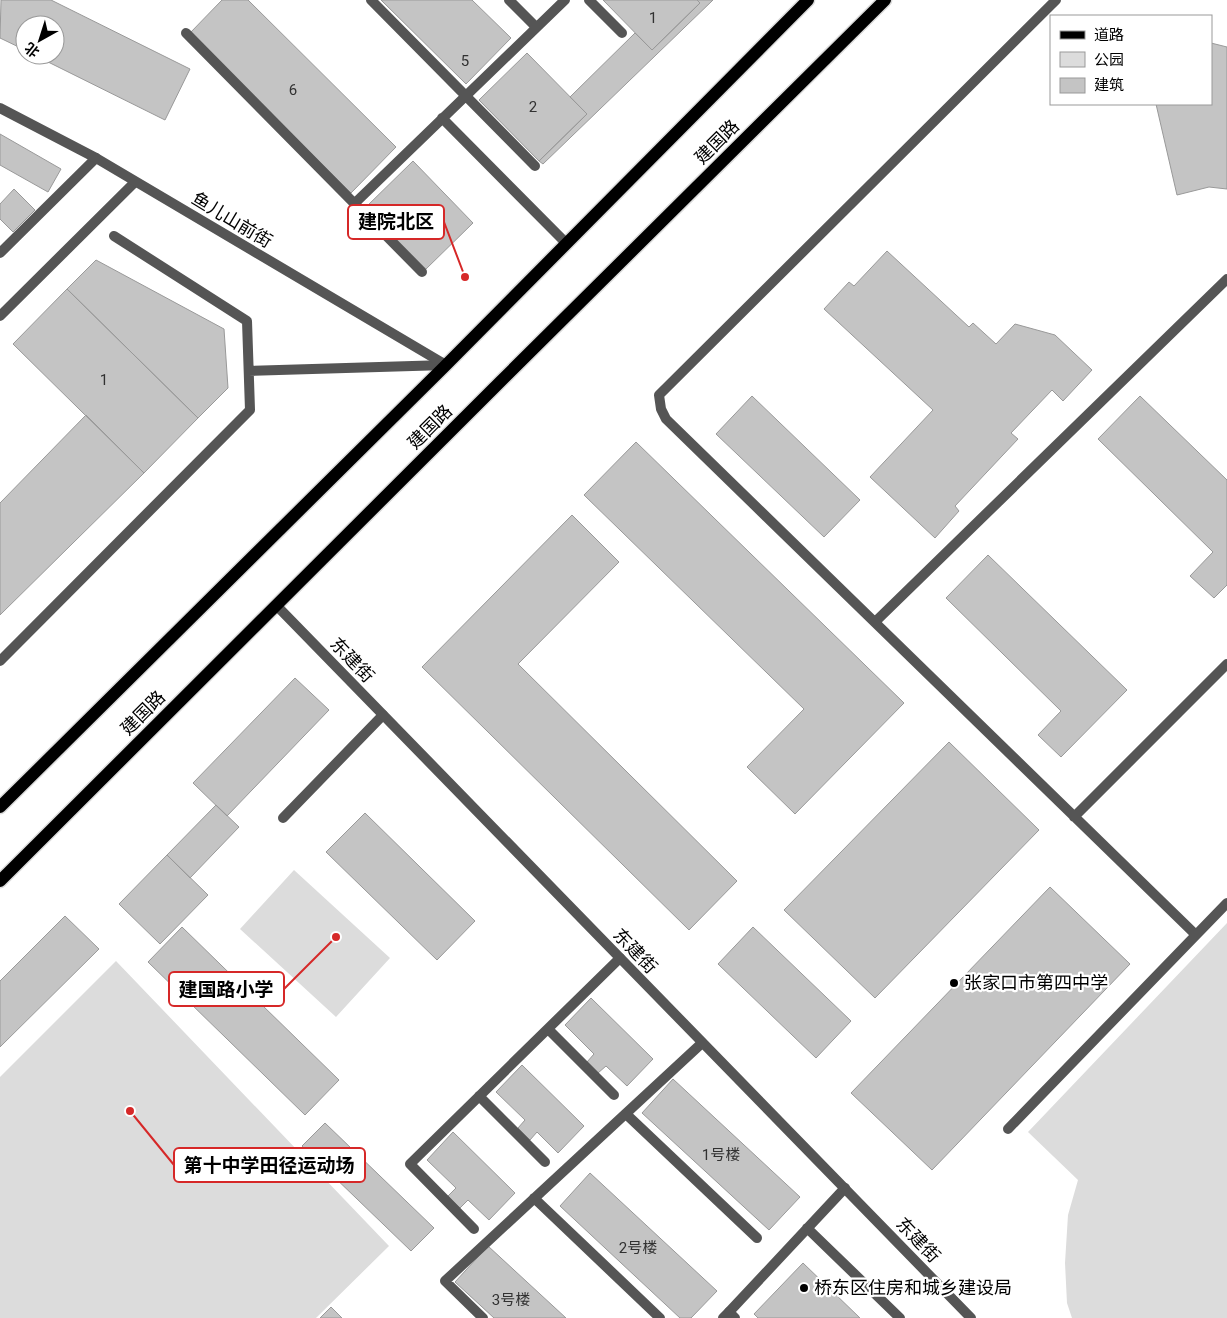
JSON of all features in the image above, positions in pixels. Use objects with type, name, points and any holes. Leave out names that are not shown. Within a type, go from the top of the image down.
[{"type":"main road","name":"建国路","points":[[0,807],[446,365],[808,0]]},
{"type":"main road","name":"建国路","points":[[0,881],[885,0]]},
{"type":"street","points":[[371,0],[535,166]]},
{"type":"street","points":[[509,0],[536,27]]},
{"type":"street","points":[[355,203],[565,0]]},
{"type":"street","points":[[589,0],[622,33]]},
{"type":"street","points":[[1056,0],[659,395],[661,409],[666,419],[1196,935]]},
{"type":"street","points":[[186,33],[422,272]]},
{"type":"street","name":"鱼儿山前街","points":[[0,108],[96,158],[446,365]]},
{"type":"street","points":[[442,118],[566,243]]},
{"type":"street","points":[[0,253],[96,158]]},
{"type":"street","points":[[0,316],[135,182]]},
{"type":"street","points":[[0,661],[250,410],[247,321],[114,236]]},
{"type":"street","points":[[875,622],[1227,279]]},
{"type":"street","points":[[249,371],[446,365]]},
{"type":"street","name":"东建街","points":[[276,605],[971,1318]]},
{"type":"street","points":[[1074,817],[1227,664]]},
{"type":"street","points":[[283,818],[383,715]]},
{"type":"street","points":[[1008,1129],[1227,903]]},
{"type":"street","points":[[474,1228],[410,1164],[620,958]]},
{"type":"street","points":[[548,1029],[614,1095]]},
{"type":"street","points":[[483,1318],[445,1281],[702,1043]]},
{"type":"street","points":[[479,1096],[545,1162]]},
{"type":"street","points":[[626,1114],[757,1238]]},
{"type":"street","points":[[729,1316],[845,1188]]},
{"type":"street","points":[[534,1198],[660,1318]]},
{"type":"street","points":[[807,1228],[900,1318]]},
{"type":"green space","points":[[294,870],[390,958],[336,1017],[240,929]]},
{"type":"green space","points":[[1227,923],[1227,1318],[1072,1318],[1067,1303],[1065,1263],[1068,1215],[1078,1180],[1028,1132]]},
{"type":"green space","points":[[116,961],[389,1246],[316,1318],[0,1318],[0,1077]]},
{"type":"building","points":[[1,0],[51,0],[190,69],[165,120],[54,65],[65,65],[65,15],[15,15],[15,45],[0,38]]},
{"type":"building","points":[[222,0],[248,0],[396,147],[351,193],[190,33]]},
{"type":"building","points":[[381,0],[472,0],[511,38],[466,84]]},
{"type":"building","points":[[603,0],[697,0],[700,3],[652,50]]},
{"type":"building","points":[[697,0],[713,0],[543,164],[539,161],[587,114],[570,97],[635,33],[652,50],[700,3]]},
{"type":"building","points":[[1212,43],[1227,47],[1227,189],[1209,187],[1177,195],[1156,105],[1212,105]]},
{"type":"building","points":[[527,53],[587,114],[539,161],[479,100]]},
{"type":"building","points":[[0,134],[61,169],[48,192],[0,165]]},
{"type":"building","points":[[413,161],[473,223],[425,270],[365,208]]},
{"type":"building","points":[[14,189],[35,210],[13,232],[0,219],[0,204]]},
{"type":"building","points":[[887,251],[969,327],[973,323],[996,344],[1015,324],[1055,335],[1092,370],[1063,401],[1052,390],[1011,433],[1018,439],[955,506],[959,511],[935,538],[870,477],[933,410],[824,309],[849,282],[854,286]]},
{"type":"building","points":[[96,260],[224,329],[228,388],[198,418],[67,289]]},
{"type":"building","points":[[67,289],[198,418],[144,473],[13,344]]},
{"type":"building","points":[[752,396],[860,500],[824,537],[716,434]]},
{"type":"building","points":[[1140,396],[1227,480],[1227,585],[1214,598],[1190,576],[1213,552],[1098,439]]},
{"type":"building","points":[[86,415],[144,473],[0,615],[0,503]]},
{"type":"building","points":[[636,442],[904,703],[795,814],[747,767],[804,709],[584,495]]},
{"type":"building","points":[[572,515],[619,562],[518,664],[737,881],[689,930],[422,667]]},
{"type":"building","points":[[988,555],[1127,690],[1061,757],[1038,735],[1061,711],[946,598]]},
{"type":"building","points":[[295,678],[329,710],[227,816],[193,783]]},
{"type":"building","points":[[949,742],[1039,830],[875,998],[784,910]]},
{"type":"building","points":[[216,805],[239,827],[190,878],[167,855]]},
{"type":"building","points":[[365,813],[475,921],[437,960],[326,852]]},
{"type":"building","points":[[167,855],[208,895],[160,944],[119,904]]},
{"type":"building","points":[[1050,887],[1130,964],[932,1170],[851,1093]]},
{"type":"building","points":[[65,916],[99,949],[0,1047],[0,981]]},
{"type":"building","points":[[182,927],[339,1080],[305,1115],[148,962]]},
{"type":"building","points":[[753,927],[851,1021],[816,1058],[718,964]]},
{"type":"building","points":[[591,998],[653,1059],[627,1086],[606,1066],[598,1073],[587,1062],[594,1054],[565,1025]]},
{"type":"building","points":[[522,1065],[584,1126],[558,1153],[537,1132],[530,1140],[518,1128],[525,1120],[496,1092]]},
{"type":"building","points":[[673,1079],[800,1197],[769,1230],[642,1113]]},
{"type":"building","points":[[325,1123],[434,1228],[411,1251],[302,1146]]},
{"type":"building","points":[[453,1132],[515,1193],[489,1220],[468,1200],[460,1208],[448,1196],[456,1188],[427,1160]]},
{"type":"building","points":[[590,1173],[717,1291],[691,1318],[680,1318],[560,1206]]},
{"type":"building","points":[[488,1246],[566,1318],[494,1318],[455,1282]]},
{"type":"building","name":"桥东区住房和城乡建设局","points":[[803,1263],[860,1318],[758,1318],[754,1314]]},
{"type":"building","points":[[331,1307],[342,1318],[320,1318]]},
{"type":"place","name":"建院北区","points":[[465,277]]},
{"type":"place","name":"建国路小学","points":[[336,937]]},
{"type":"place","name":"张家口市第四中学","points":[[954,983]]},
{"type":"place","name":"第十中学田径运动场","points":[[130,1111]]},
{"type":"place","name":"桥东区住房和城乡建设局","points":[[804,1288]]}]
